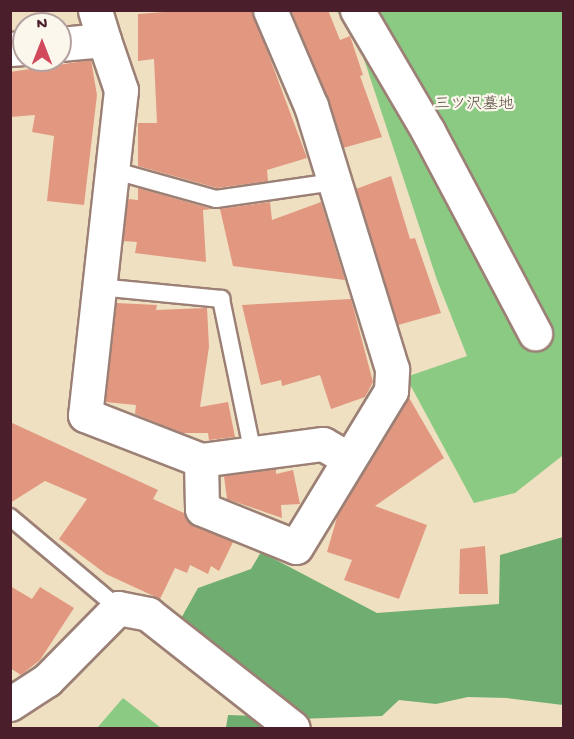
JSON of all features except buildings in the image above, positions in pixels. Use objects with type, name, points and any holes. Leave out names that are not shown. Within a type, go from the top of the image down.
[{"type":"street","points":[[201,460],[202,509],[296,547],[391,391],[392,369],[311,106],[270,10]]},
{"type":"street","points":[[357,10],[428,131],[535,333]]},
{"type":"street","points":[[72,38],[100,25],[121,90],[85,415],[201,460],[323,444],[349,459]]},
{"type":"street","points":[[10,704],[47,680],[118,608],[148,614],[293,729]]},
{"type":"lane","points":[[112,170],[216,200],[334,182]]},
{"type":"lane","points":[[99,287],[221,299],[253,454]]},
{"type":"lane","points":[[10,517],[118,608]]},
{"type":"green space","name":"三ツ沢墓地","points":[[336,11],[563,11],[563,448],[562,456],[515,493],[474,503],[406,377],[467,356],[437,280],[355,32]]},
{"type":"green space","points":[[563,537],[563,705],[507,698],[468,697],[436,704],[399,700],[382,716],[298,719],[179,622],[198,588],[251,569],[261,552],[377,613],[499,604],[500,555]]},
{"type":"green space","points":[[123,698],[161,728],[97,728]]},
{"type":"green space","points":[[228,715],[258,716],[272,728],[226,728]]}]
